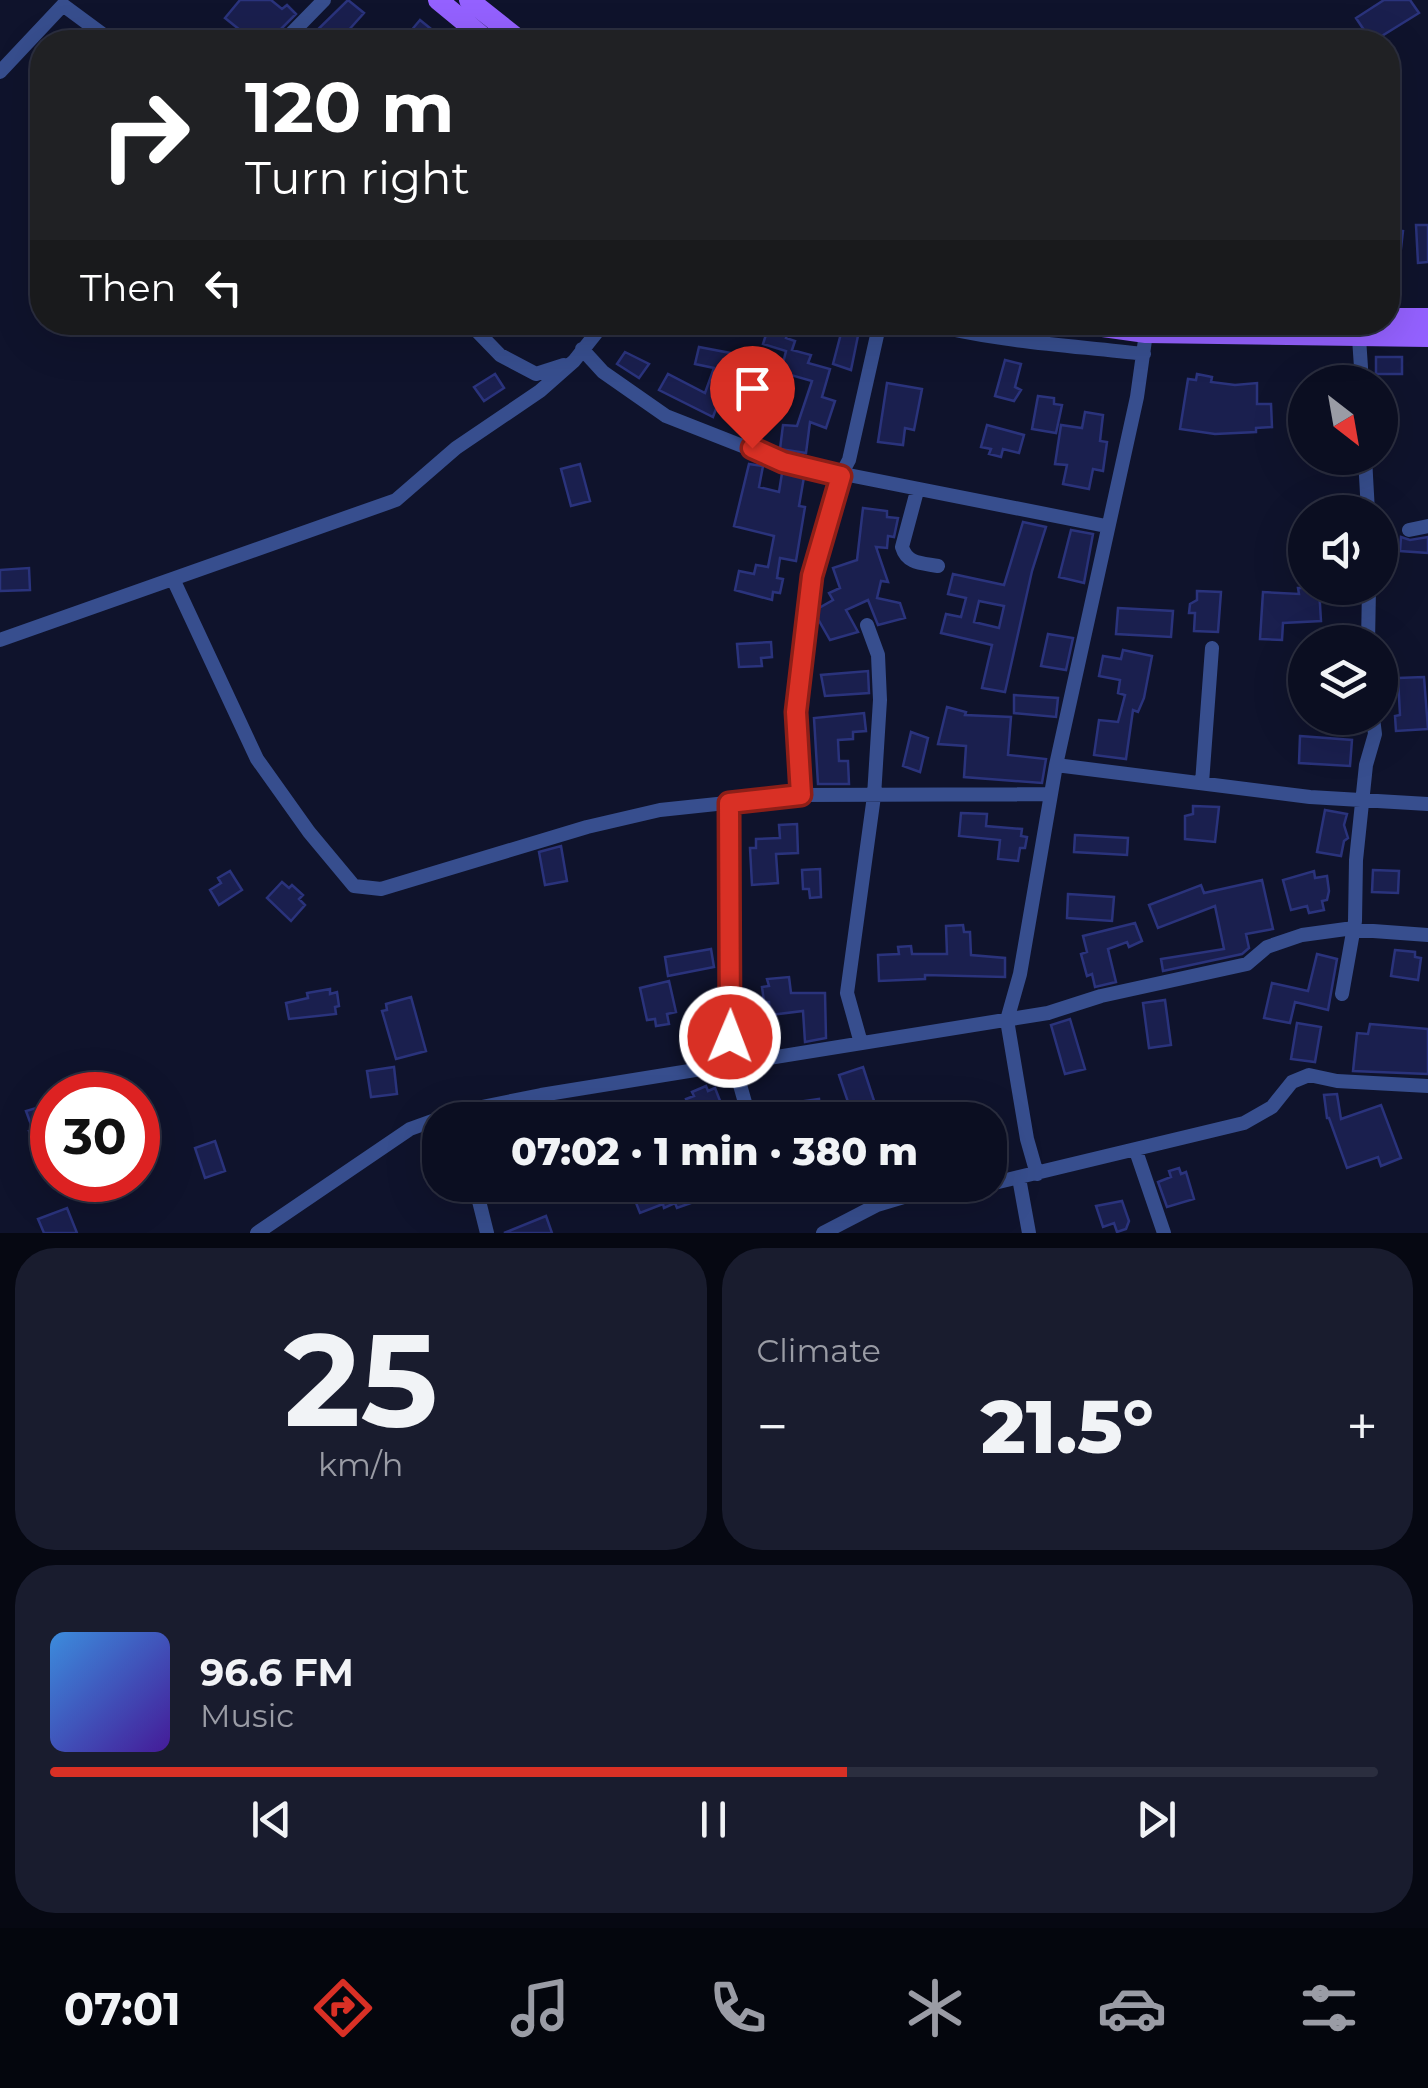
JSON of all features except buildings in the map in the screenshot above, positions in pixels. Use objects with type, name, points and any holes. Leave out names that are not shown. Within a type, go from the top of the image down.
[{"type":"main road","points":[[438,0],[474,30]]},
{"type":"main road","points":[[469,0],[507,30]]},
{"type":"main road","points":[[1400,318],[1428,318]]},
{"type":"main road","points":[[1115,335],[1145,343],[1428,337]]},
{"type":"street","points":[[295,30],[324,0]]},
{"type":"street","points":[[39,30],[63,5],[97,30]]},
{"type":"street","points":[[0,72],[30,40]]},
{"type":"street","points":[[481,335],[500,354],[536,374],[578,355]]},
{"type":"street","points":[[0,640],[396,500],[456,448],[540,390],[595,335]]},
{"type":"street","points":[[801,795],[796,712],[812,576],[849,460],[877,335]]},
{"type":"street","points":[[969,335],[1017,342],[1145,343],[1056,764],[1020,974],[1007,1020],[1026,1138],[1037,1174]]},
{"type":"street","points":[[1360,338],[1361,365]]},
{"type":"street","points":[[578,355],[666,416],[783,462],[1106,526]]},
{"type":"street","points":[[918,491],[902,547],[904,556],[912,562],[938,566]]},
{"type":"street","points":[[1409,530],[1428,526]]},
{"type":"street","points":[[174,579],[258,759],[309,832],[354,886],[381,889],[660,810],[801,795],[1051,794]]},
{"type":"street","points":[[862,1044],[847,993],[874,796],[880,700],[878,655],[867,625]]},
{"type":"street","points":[[1202,783],[1212,648]]},
{"type":"street","points":[[1342,994],[1352,930],[1366,764],[1374,735]]},
{"type":"street","points":[[1056,764],[1310,797],[1428,804]]},
{"type":"street","points":[[729,803],[730,1037],[745,1102]]},
{"type":"street","points":[[513,1102],[1048,1013],[1102,996],[1247,964],[1267,947],[1302,936],[1352,930],[1428,935]]},
{"type":"street","points":[[1007,1180],[1244,1123],[1272,1107],[1292,1082],[1309,1075],[1337,1081],[1428,1086]]},
{"type":"street","points":[[257,1233],[410,1129],[422,1126]]},
{"type":"street","points":[[1136,1151],[1164,1233]]},
{"type":"street","points":[[1019,1178],[1029,1233]]},
{"type":"street","points":[[479,1202],[486,1233]]},
{"type":"street","points":[[823,1233],[886,1202]]},
{"type":"route","points":[[730,1037],[729,803],[801,795],[796,712],[812,576],[841,476],[783,462],[752,448]]}]
